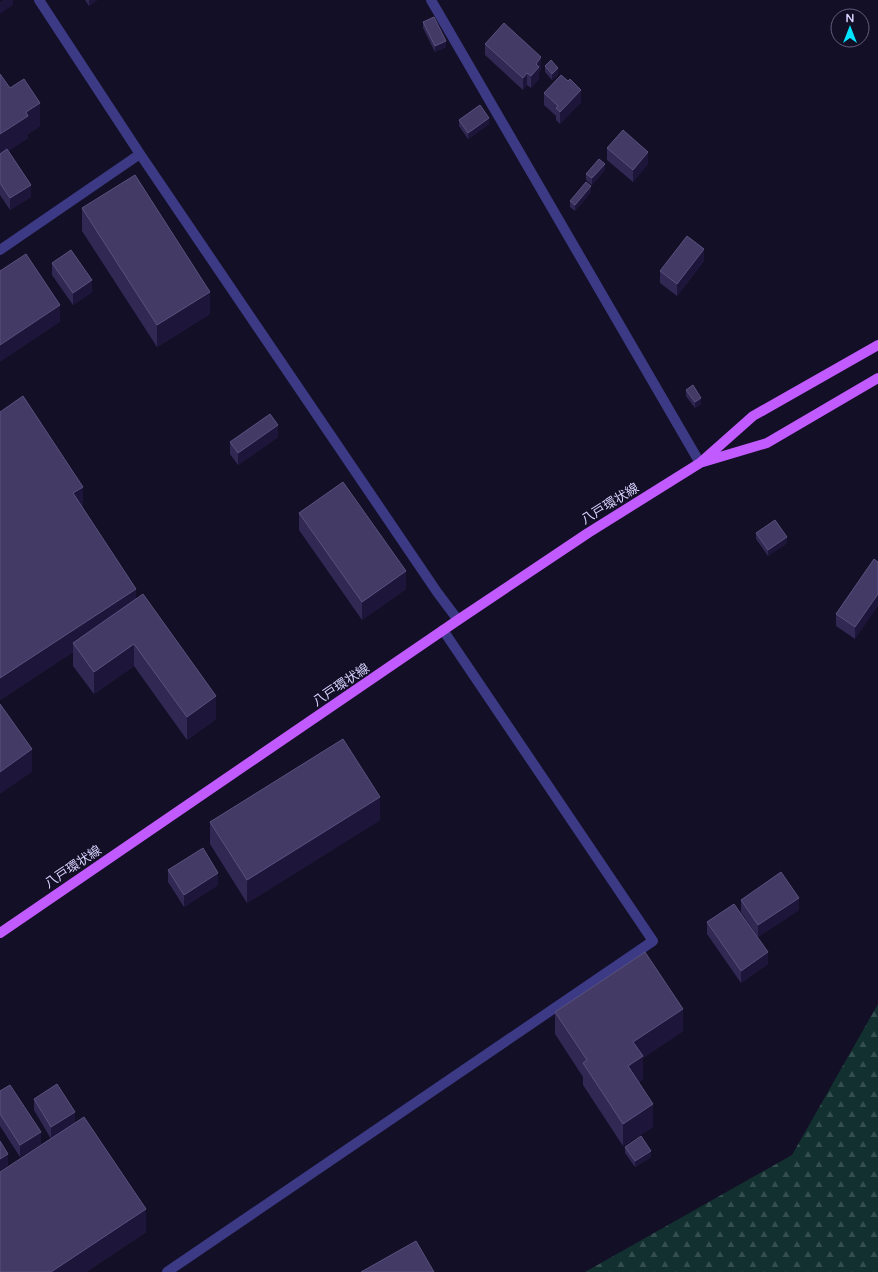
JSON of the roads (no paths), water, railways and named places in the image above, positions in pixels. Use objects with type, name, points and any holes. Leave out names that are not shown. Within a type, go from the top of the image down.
[{"type":"main road","name":"八戸環状線","points":[[0,933],[458,620],[588,533],[700,463],[753,416],[878,345]]},
{"type":"main road","name":"八戸環状線","points":[[700,463],[767,443],[878,378]]},
{"type":"street","points":[[40,0],[140,154],[437,592],[458,620]]},
{"type":"street","points":[[431,0],[700,463]]},
{"type":"street","points":[[0,250],[140,154]]},
{"type":"street","points":[[167,1272],[653,941],[444,630]]}]
